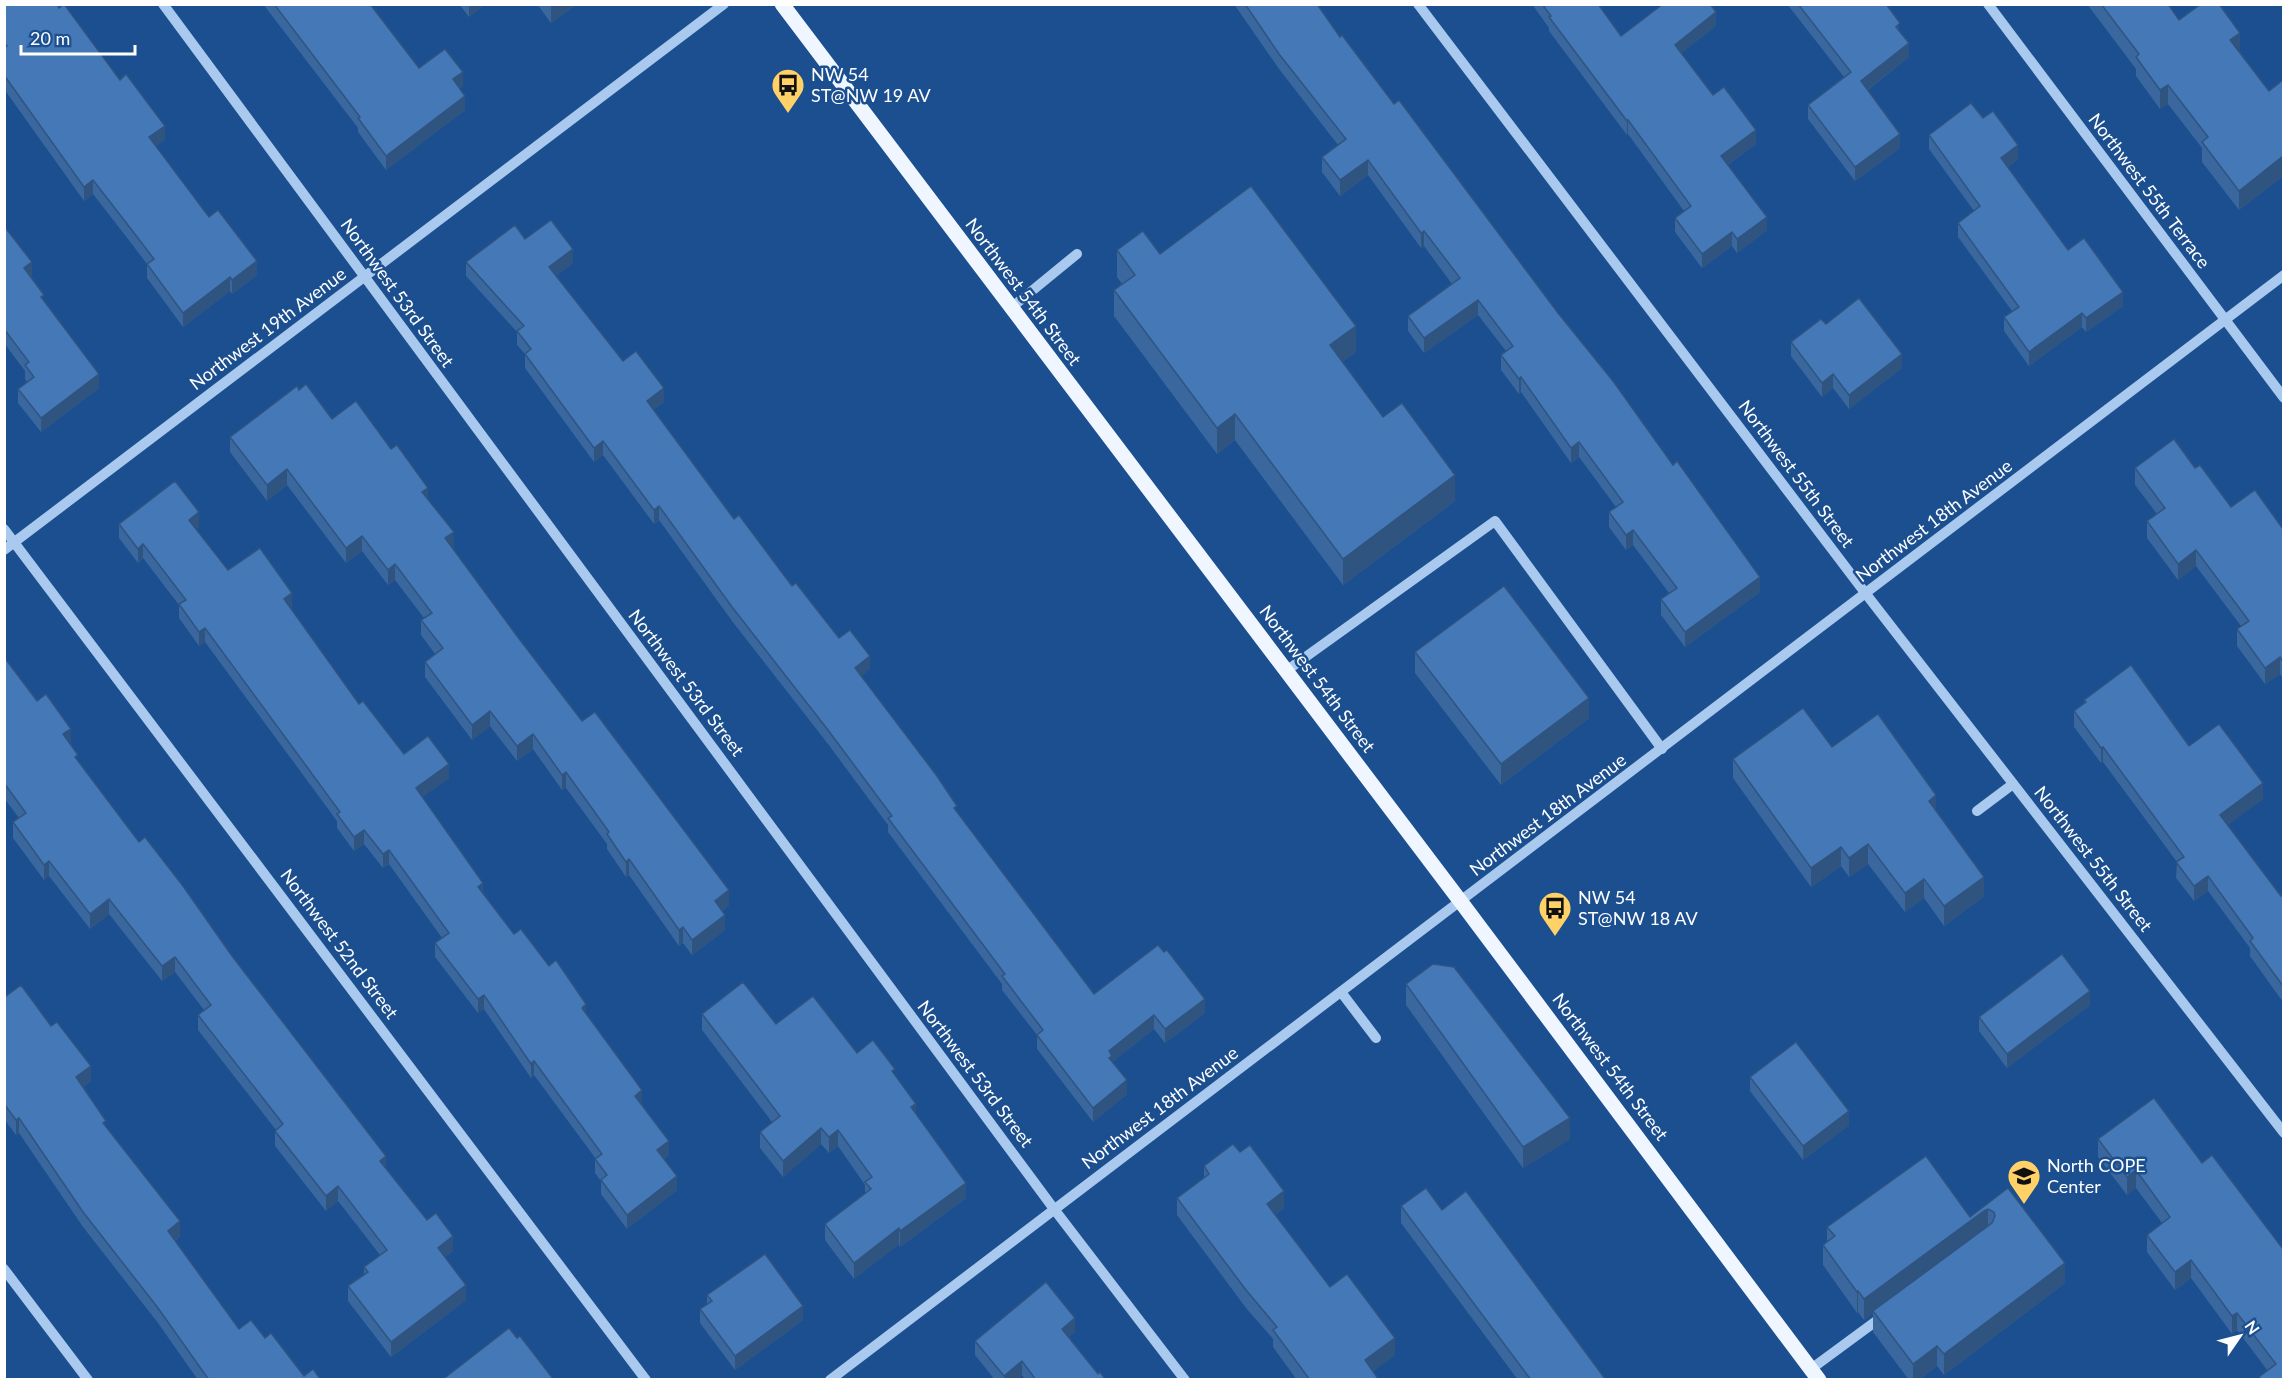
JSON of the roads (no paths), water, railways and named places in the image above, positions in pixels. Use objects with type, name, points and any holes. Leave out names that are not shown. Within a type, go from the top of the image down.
[{"type":"main road","name":"Northwest 54th Street","points":[[782,4],[1461,902],[1815,1375]]},
{"type":"street","name":"Northwest 53rd Street","points":[[163,4],[1054,1209],[1185,1380]]},
{"type":"street","name":"Northwest 19th Avenue","points":[[4,550],[723,4]]},
{"type":"street","name":"Northwest 55th Street","points":[[1418,4],[1866,594],[2283,1133]]},
{"type":"street","name":"Northwest 55th Terrace","points":[[1988,4],[2283,398]]},
{"type":"street","points":[[1011,308],[1077,254]]},
{"type":"street","name":"Northwest 18th Avenue","points":[[830,1380],[2283,275]]},
{"type":"street","points":[[1286,671],[1495,521],[1662,749]]},
{"type":"street","name":"Northwest 52nd Street","points":[[4,529],[646,1380]]},
{"type":"street","points":[[1977,811],[2013,784]]},
{"type":"street","points":[[1341,992],[1376,1038]]},
{"type":"street","points":[[4,1269],[88,1380]]},
{"type":"street","points":[[1815,1375],[1895,1307]]},
{"type":"place","name":"NW 54 ST@NW 19 AV","points":[[788,114]]},
{"type":"place","name":"NW 54 ST@NW 18 AV","points":[[1555,937]]},
{"type":"place","name":"North COPE Center","points":[[2024,1205]]}]
